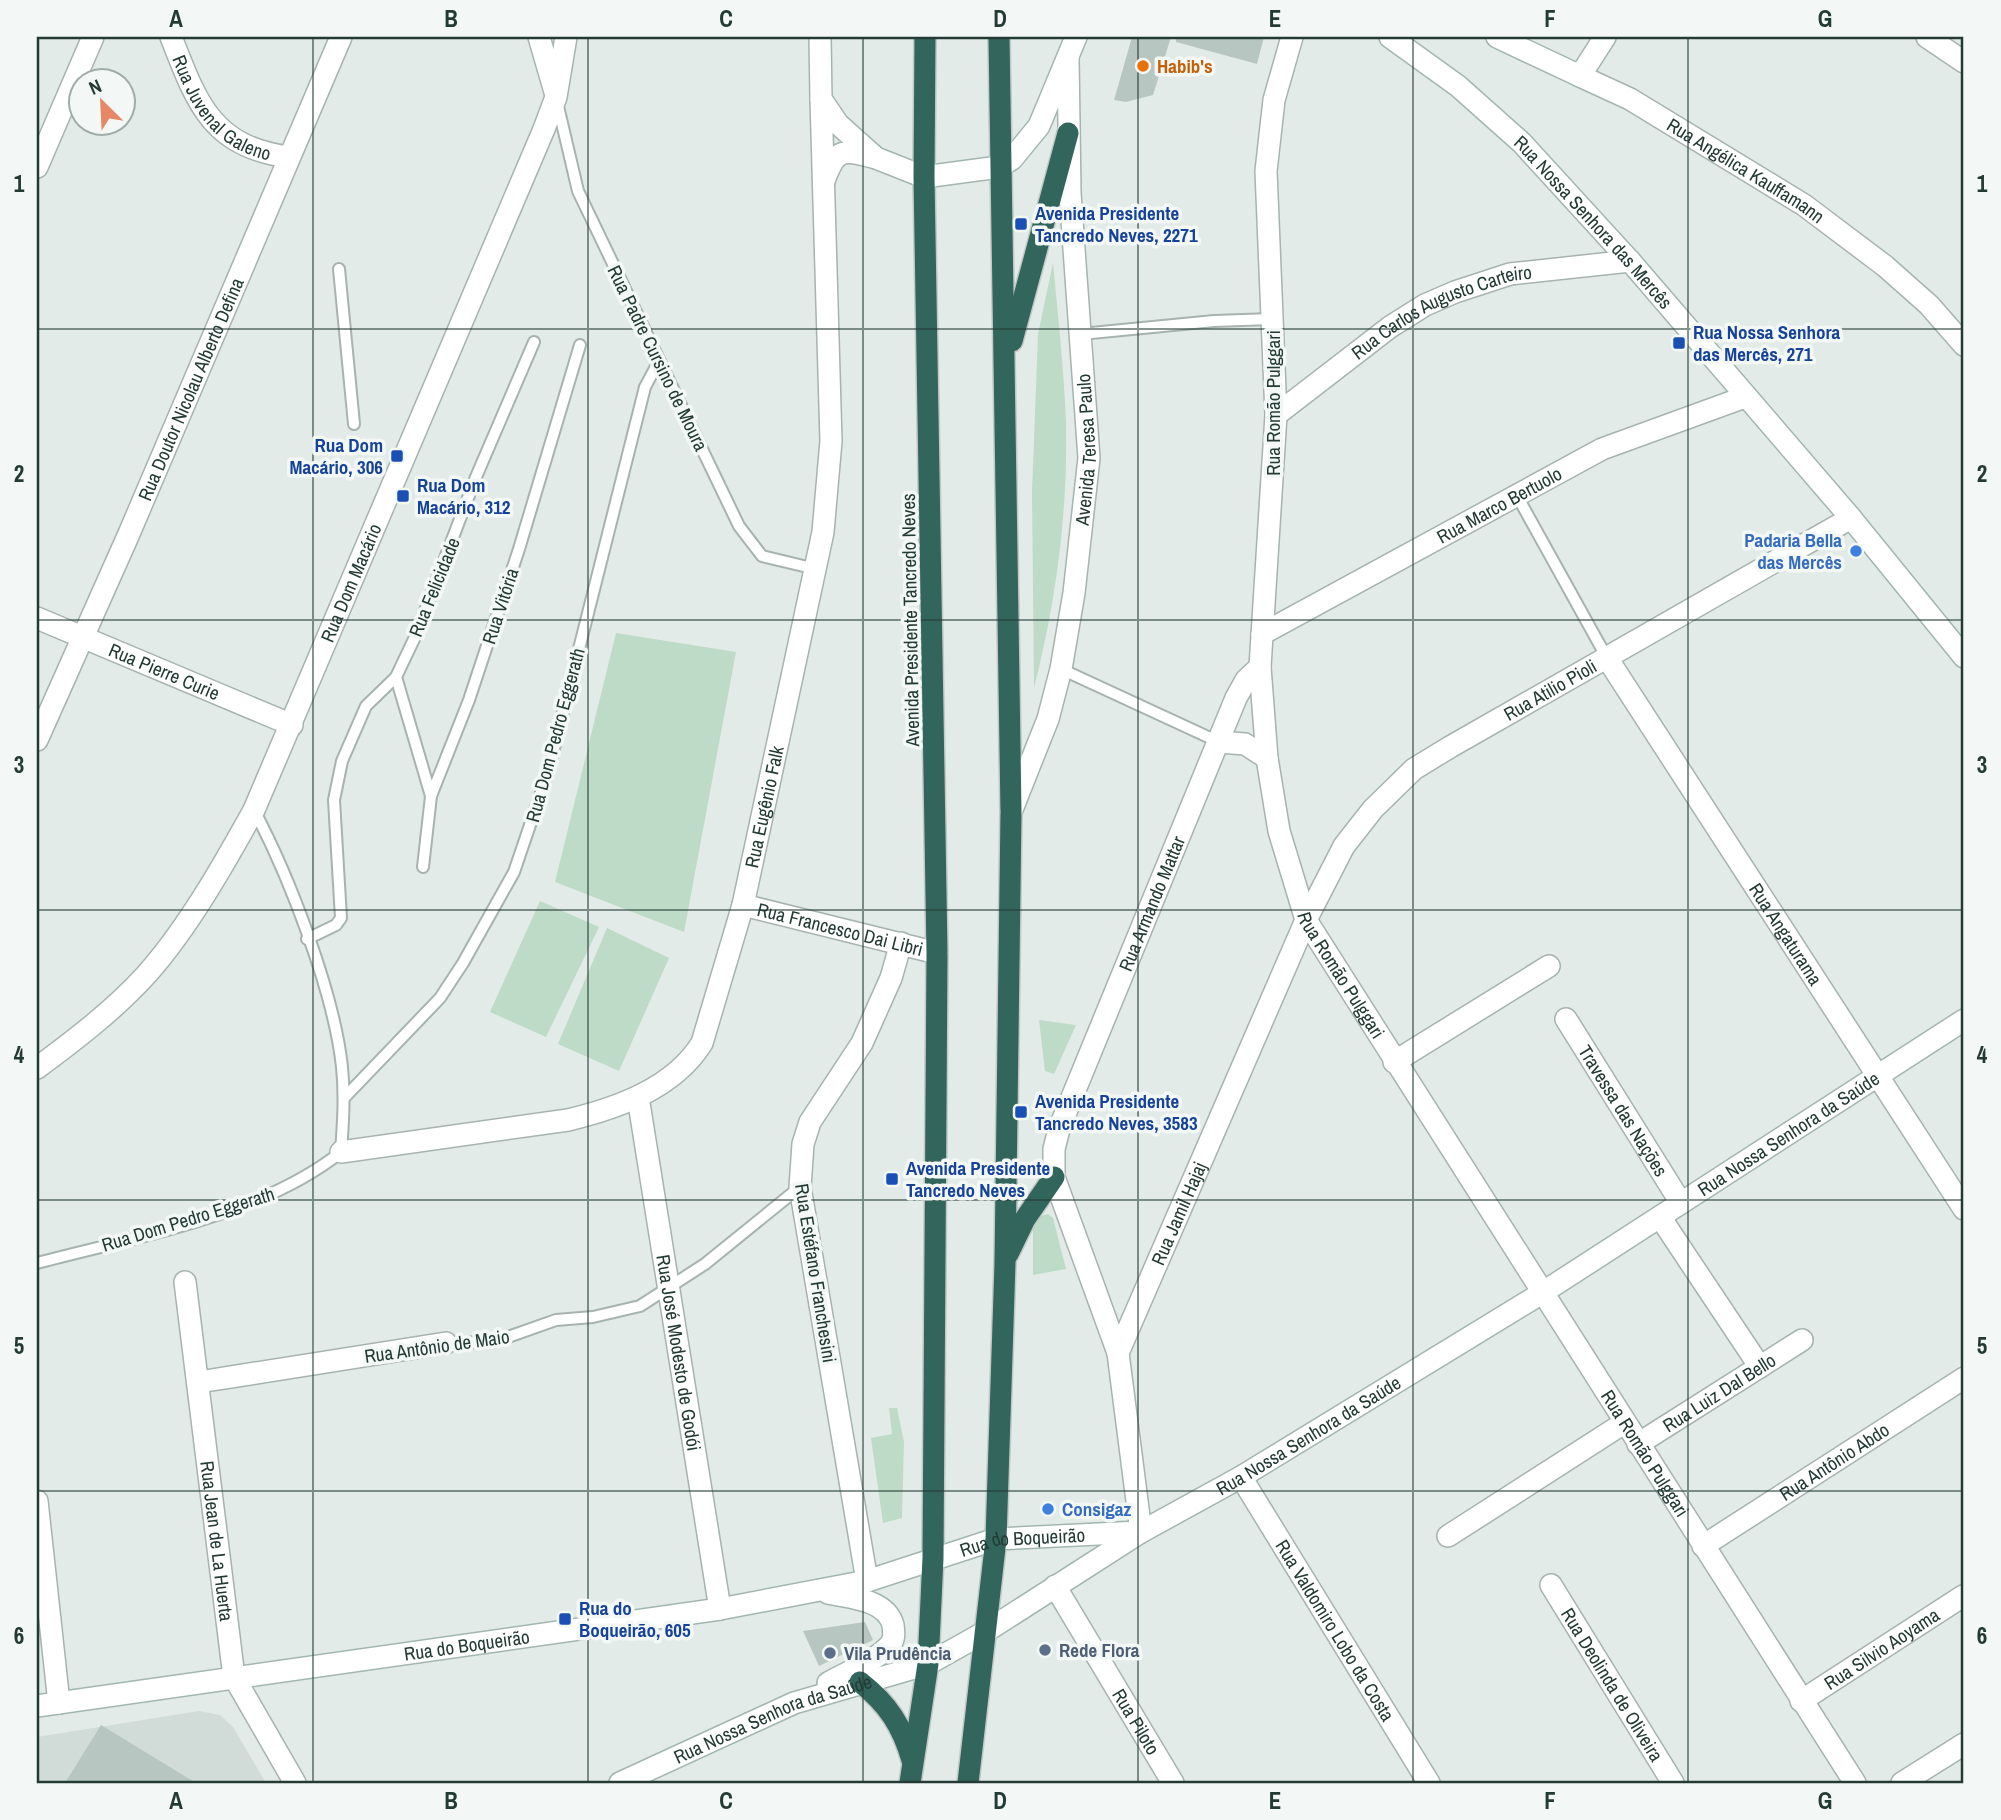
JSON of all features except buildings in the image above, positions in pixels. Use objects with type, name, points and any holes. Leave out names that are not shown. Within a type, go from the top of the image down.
[{"type":"highway","name":"Avenida Presidente Tancredo Neves","points":[[913,1776],[928,1664],[933,1558],[937,953],[924,177],[925,37]]},
{"type":"highway","points":[[968,1783],[996,1539],[1005,1263],[1011,812],[999,37]]},
{"type":"highway","points":[[1006,367],[1068,133]]},
{"type":"highway","points":[[1005,1263],[1025,1219],[1054,1177]]},
{"type":"highway","points":[[860,1682],[881,1699],[905,1736],[913,1776]]},
{"type":"street","points":[[37,167],[93,37]]},
{"type":"street","name":"Rua Juvenal Galeno","points":[[171,37],[195,95],[225,134],[235,142],[260,153],[288,157]]},
{"type":"street","name":"Rua Doutor Nicolau Alberto Defina","points":[[37,740],[84,637],[341,37]]},
{"type":"street","points":[[539,37],[556,97]]},
{"type":"street","name":"Rua Dom Macário","points":[[37,1068],[107,1012],[147,974],[218,875],[254,810],[556,97],[566,37]]},
{"type":"street","name":"Rua Eugênio Falk","points":[[341,1153],[568,1120],[597,1113],[638,1097],[680,1071],[690,1062],[702,1043],[743,905],[823,532],[831,441],[820,37]]},
{"type":"street","name":"Rua Romão Pulggari","points":[[1292,37],[1274,100],[1266,171],[1276,415],[1260,667],[1266,758],[1279,831],[1306,920],[1855,1783]]},
{"type":"street","name":"Rua Nossa Senhora das Mercês","points":[[1390,37],[1493,115],[1630,261],[1851,518],[1964,657]]},
{"type":"street","name":"Rua Angélica Kauffamann","points":[[1497,37],[1630,99],[1804,205],[1920,297],[1964,345]]},
{"type":"street","points":[[1580,76],[1605,37]]},
{"type":"street","points":[[1927,37],[1964,62]]},
{"type":"street","points":[[823,183],[830,163],[841,153],[851,151],[924,177],[999,167],[1018,153],[1039,126],[1072,47]]},
{"type":"street","name":"Avenida Teresa Paulo","points":[[1011,812],[1048,719],[1061,669],[1074,593],[1089,458],[1068,133],[1072,47]]},
{"type":"street","points":[[821,99],[847,134],[876,158]]},
{"type":"street","name":"Rua Carlos Augusto Carteiro","points":[[1276,415],[1390,327],[1425,305],[1510,274],[1630,261]]},
{"type":"street","name":"Rua Marco Bertuolo","points":[[1262,634],[1602,449],[1745,397]]},
{"type":"street","name":"Rua Atilio Pioli","points":[[1306,920],[1344,846],[1373,809],[1414,769],[1851,518]]},
{"type":"street","name":"Rua Pierre Curie","points":[[37,618],[292,725]]},
{"type":"street","name":"Rua Angaturama","points":[[1607,658],[1964,1209]]},
{"type":"street","name":"Rua Armando Mattar","points":[[1141,1532],[1118,1353],[1054,1177],[1054,1149],[1059,1129],[1236,698],[1245,680],[1260,667]]},
{"type":"street","points":[[1219,742],[1245,744],[1266,758]]},
{"type":"street","name":"Rua Francesco Dai Libri","points":[[743,905],[937,953]]},
{"type":"street","name":"Rua Jamil Hajaj","points":[[1118,1353],[1306,920]]},
{"type":"street","name":"Rua Estéfano Franchesini","points":[[867,1581],[800,1187],[803,1144],[810,1122],[862,1043],[891,978],[901,943]]},
{"type":"street","points":[[1394,1062],[1549,966]]},
{"type":"street","name":"Travessa das Nações","points":[[1566,1019],[1681,1203]]},
{"type":"street","name":"Rua Nossa Senhora da Saúde","points":[[620,1783],[794,1703],[928,1664],[985,1632],[1141,1532],[1241,1477],[1542,1293],[1964,1020]]},
{"type":"street","name":"Rua José Modesto de Godói","points":[[638,1097],[720,1609]]},
{"type":"street","points":[[1660,1217],[1760,1367]]},
{"type":"street","name":"Rua Jean de La Huerta","points":[[185,1282],[234,1677],[295,1783]]},
{"type":"street","name":"Rua Luiz Dal Bello","points":[[1638,1444],[1802,1340]]},
{"type":"street","name":"Rua Antônio de Maio","points":[[199,1382],[446,1343]]},
{"type":"street","name":"Rua Antônio Abdo","points":[[1703,1546],[1964,1378]]},
{"type":"street","points":[[1448,1536],[1624,1423]]},
{"type":"street","name":"Rua Valdomiro Lobo da Costa","points":[[1241,1477],[1429,1783]]},
{"type":"street","points":[[37,1501],[59,1703]]},
{"type":"street","name":"Rua do Boqueirão","points":[[37,1706],[720,1609],[867,1581],[996,1539],[1141,1532]]},
{"type":"street","name":"Rua Deolinda de Oliveira","points":[[1552,1585],[1673,1783]]},
{"type":"street","name":"Rua Piloto","points":[[1055,1586],[1173,1783]]},
{"type":"street","points":[[794,1703],[880,1653],[892,1643],[894,1634],[890,1617],[881,1608],[822,1591]]},
{"type":"street","name":"Rua Silvio Aoyama","points":[[1801,1702],[1963,1596]]},
{"type":"street","points":[[1902,1783],[1964,1744]]},
{"type":"lane","name":"Rua Padre Cursino de Moura","points":[[556,97],[578,191],[750,543],[762,556],[816,569]]},
{"type":"lane","points":[[339,269],[354,424]]},
{"type":"lane","points":[[1081,334],[1214,321],[1273,319]]},
{"type":"lane","name":"Rua Felicidade","points":[[307,939],[336,925],[341,918],[334,800],[342,761],[366,705],[396,677],[439,578],[476,477],[534,342]]},
{"type":"lane","name":"Rua Vitória","points":[[423,867],[431,796],[469,700],[580,345]]},
{"type":"lane","name":"Rua Dom Pedro Eggerath","points":[[345,1097],[440,998],[514,873],[548,772],[645,387],[659,361]]},
{"type":"lane","points":[[1516,494],[1607,658]]},
{"type":"lane","points":[[1061,669],[1219,742]]},
{"type":"lane","points":[[396,677],[431,796]]},
{"type":"lane","points":[[254,810],[270,841],[307,939],[333,1021],[345,1097],[341,1153]]},
{"type":"lane","name":"Rua Dom Pedro Eggerath","points":[[37,1263],[254,1202],[291,1186],[341,1153]]},
{"type":"lane","name":"Rua Antônio de Maio","points":[[446,1343],[494,1342],[556,1320],[593,1317],[640,1306],[705,1264],[800,1187]]},
{"type":"shaded area","points":[[199,1711],[220,1715],[233,1727],[266,1783],[40,1783],[37,1779],[37,1737]]},
{"type":"green space","points":[[1053,263],[1065,403],[1065,490],[1049,623],[1034,688],[1032,492],[1038,334]]},
{"type":"green space","points":[[616,633],[736,652],[684,932],[555,882]]},
{"type":"green space","points":[[540,901],[599,927],[546,1037],[490,1012]]},
{"type":"green space","points":[[607,928],[669,958],[619,1071],[558,1044]]},
{"type":"green space","points":[[1039,1020],[1076,1025],[1054,1074],[1045,1071]]},
{"type":"green space","points":[[1048,1214],[1053,1218],[1066,1269],[1033,1275],[1033,1224],[1037,1217]]},
{"type":"green space","points":[[889,1408],[897,1408],[904,1442],[902,1518],[883,1523],[871,1438],[892,1434]]},
{"type":"place","name":"Habib's","points":[[1143,66]]},
{"type":"place","name":"Avenida Presidente Tancredo Neves, 2271","points":[[1021,224]]},
{"type":"place","name":"Rua Nossa Senhora das Mercês, 271","points":[[1679,343]]},
{"type":"place","name":"Rua Dom Macário, 306","points":[[397,456]]},
{"type":"place","name":"Rua Dom Macário, 312","points":[[403,496]]},
{"type":"place","name":"Padaria Bella das Mercês","points":[[1856,551]]},
{"type":"place","name":"Avenida Presidente Tancredo Neves, 3583","points":[[1021,1112]]},
{"type":"place","name":"Avenida Presidente Tancredo Neves","points":[[892,1179]]},
{"type":"place","name":"Consigaz","points":[[1048,1509]]},
{"type":"place","name":"Rua do Boqueirão, 605","points":[[565,1619]]},
{"type":"place","name":"Rede Flora","points":[[1045,1650]]},
{"type":"place","name":"Vila Prudência","points":[[830,1653]]}]
